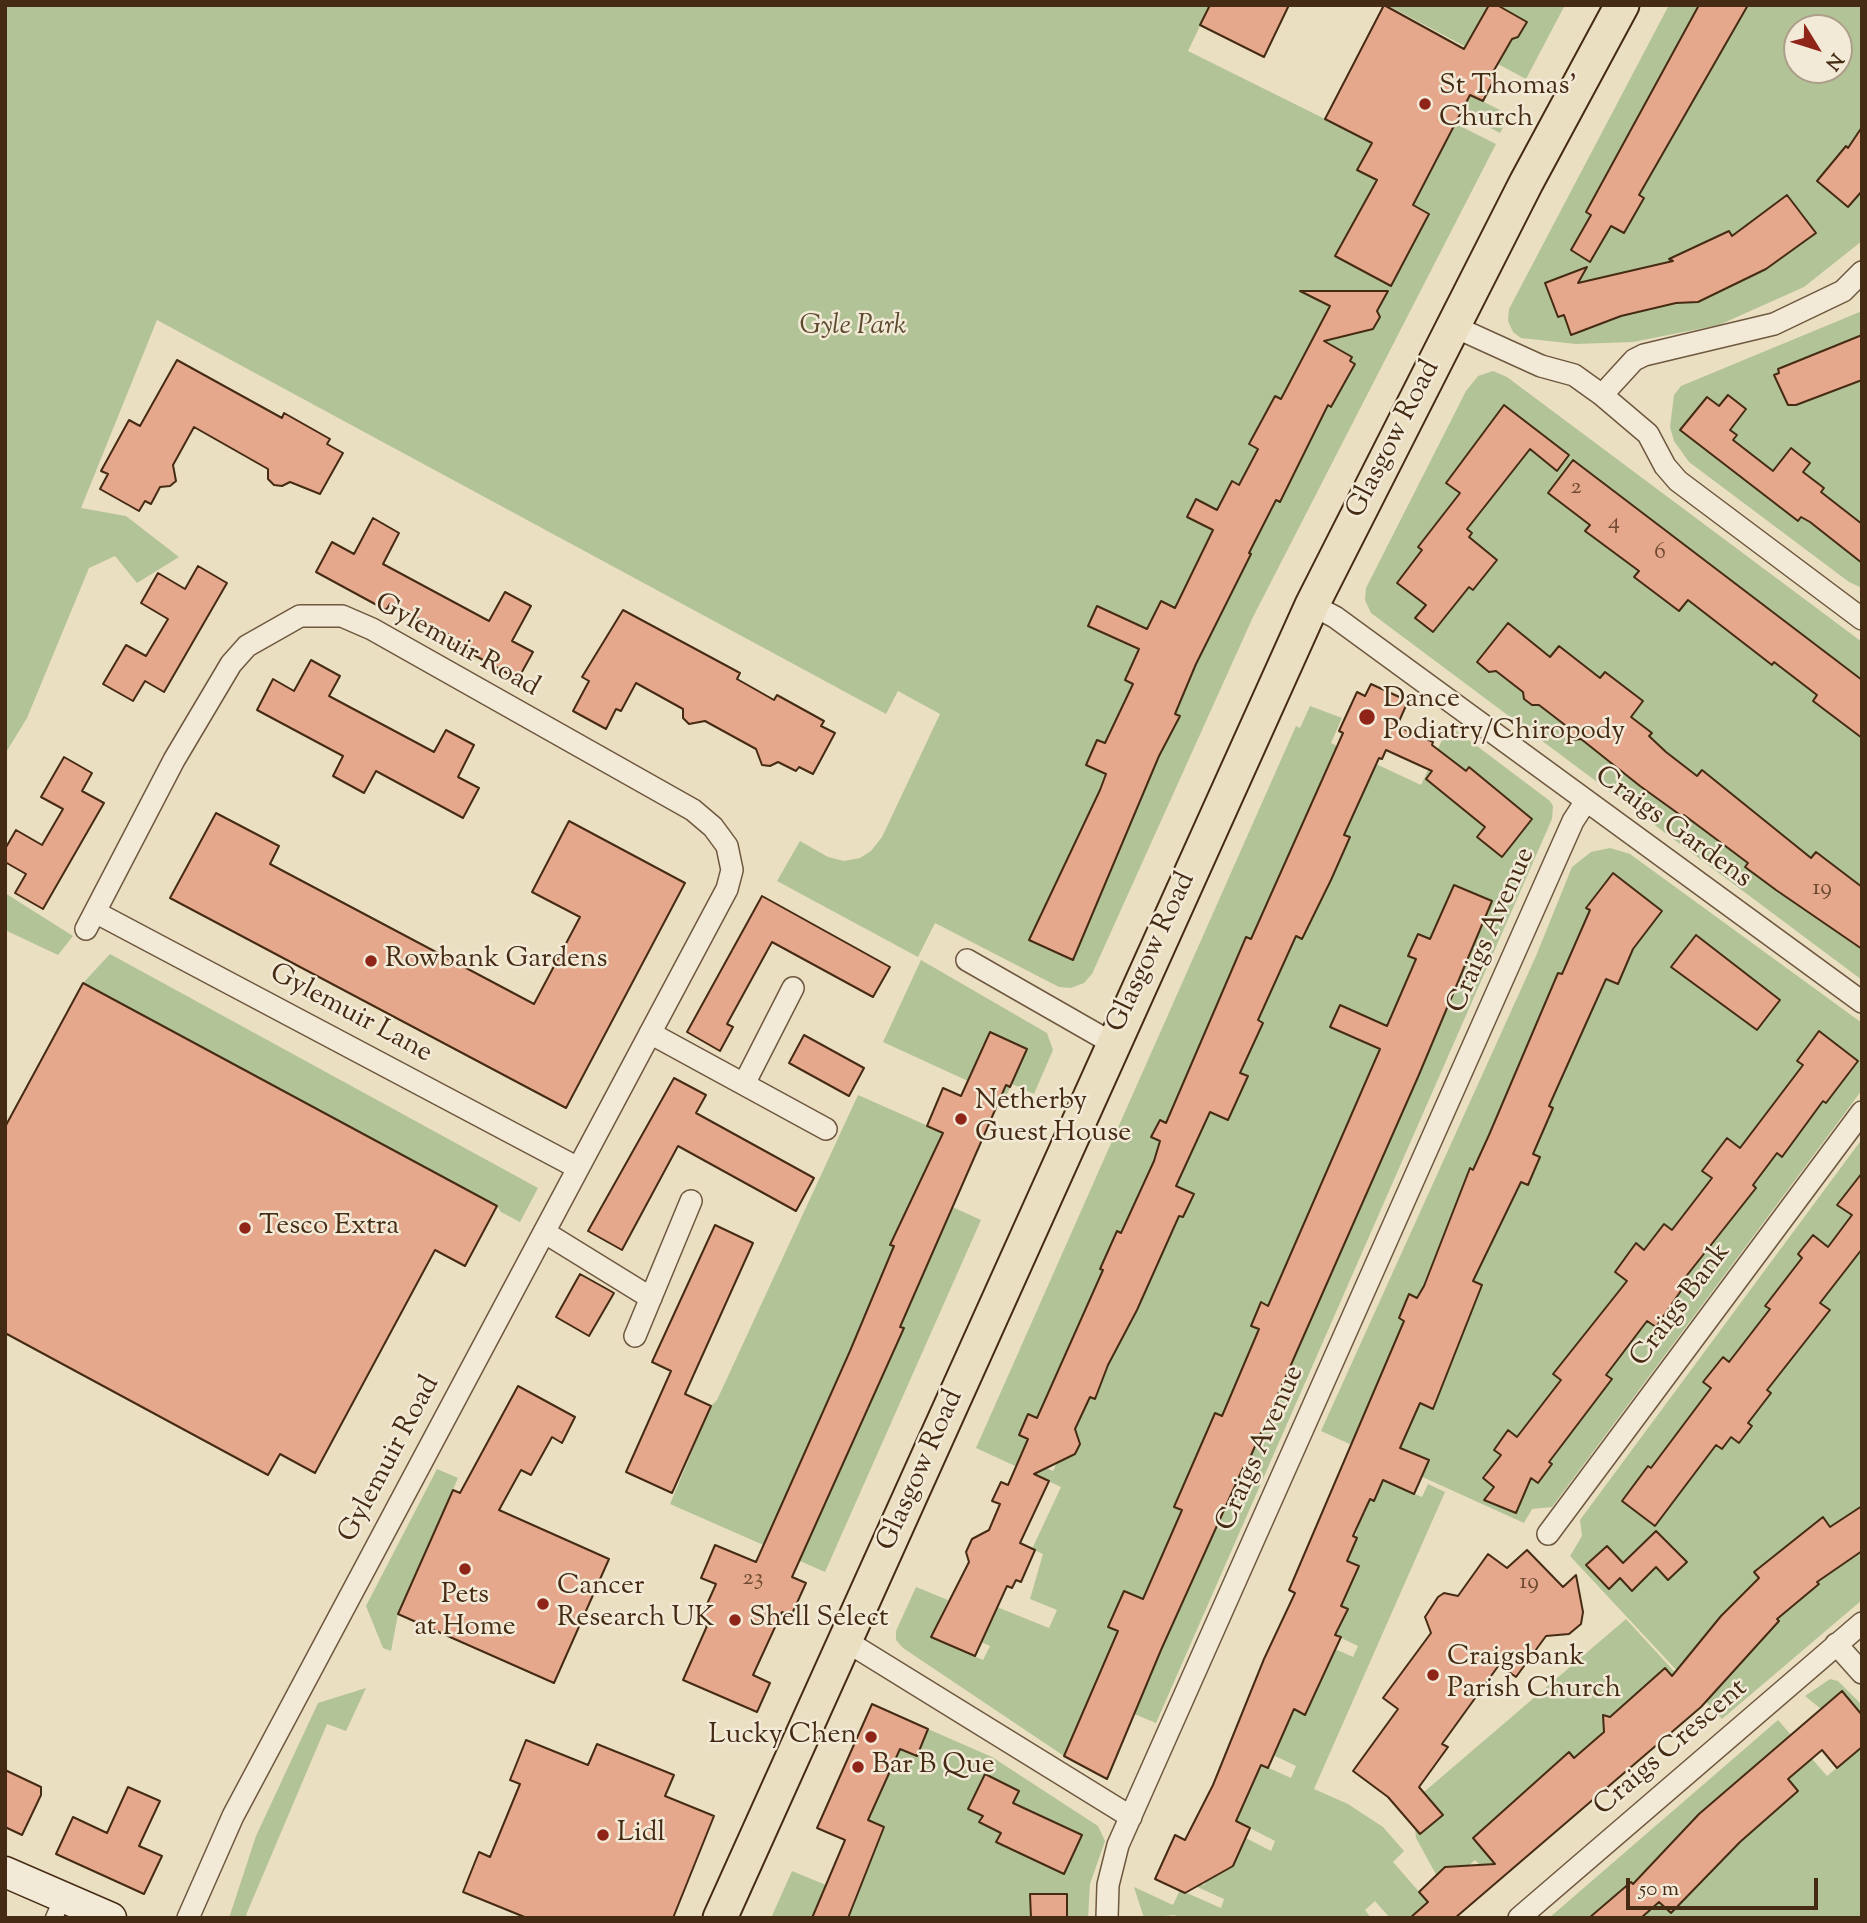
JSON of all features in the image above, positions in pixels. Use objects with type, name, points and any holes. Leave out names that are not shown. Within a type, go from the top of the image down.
[{"type":"main road","name":"Glasgow Road","points":[[720,1918],[1112,1043],[1312,605],[1453,326],[1622,5]]},
{"type":"main road","points":[[5,1872],[59,1907],[111,1918]]},
{"type":"street","points":[[1602,395],[1634,360],[1644,355],[1774,324],[1843,291],[1862,272]]},
{"type":"street","points":[[1453,326],[1541,366],[1574,375],[1602,395],[1648,434],[1665,466],[1678,481],[1862,619]]},
{"type":"street","name":"Craigs Gardens","points":[[1312,605],[1335,617],[1862,1002]]},
{"type":"street","name":"Gylemuir Road","points":[[91,921],[174,760],[231,664],[247,646],[268,631],[300,616],[342,616],[372,629],[667,796],[713,827],[727,846],[732,870],[727,889],[233,1816],[188,1918]]},
{"type":"street","name":"Craigs Avenue","points":[[1131,1817],[1539,896],[1573,821],[1586,801]]},
{"type":"street","name":"Gylemuir Lane","points":[[91,921],[578,1168]]},
{"type":"street","points":[[967,960],[1112,1043]]},
{"type":"street","points":[[744,1084],[793,988]]},
{"type":"street","points":[[650,1033],[826,1129]]},
{"type":"street","name":"Craigs Bank","points":[[1548,1534],[1862,1111]]},
{"type":"street","points":[[635,1336],[691,1201]]},
{"type":"street","points":[[544,1232],[651,1298]]},
{"type":"street","name":"Craigs Crescent","points":[[1519,1918],[1862,1623]]},
{"type":"street","points":[[846,1641],[1131,1817],[1111,1867],[1107,1918]]},
{"type":"street","points":[[1836,1644],[1862,1673]]},
{"type":"green space","name":"Gyle Park","points":[[5,5],[1210,5],[1188,51],[1325,119],[1403,83],[1357,170],[1415,200],[1456,124],[1496,144],[1253,617],[1092,974],[1084,983],[1071,988],[1059,987],[935,923],[918,957],[777,881],[800,841],[828,857],[844,861],[860,858],[871,851],[882,837],[940,714],[898,691],[886,714],[157,320],[81,508],[126,516],[179,557],[137,583],[115,556],[89,568],[27,718],[5,754]],"holes":[[[1205,594],[1226,605],[1204,648],[1151,622],[1161,601],[1178,609]]]},
{"type":"green space","points":[[1387,5],[1565,5],[1526,79]]},
{"type":"green space","points":[[1669,5],[1862,5],[1862,241],[1804,287],[1719,325],[1633,342],[1576,344],[1521,338],[1513,332],[1508,321],[1509,309]]},
{"type":"green space","points":[[1470,95],[1510,115],[1500,133],[1461,113]]},
{"type":"green space","points":[[1862,311],[1862,588],[1849,582],[1689,462],[1674,441],[1670,427],[1674,395],[1681,386]]},
{"type":"green space","points":[[1493,371],[1507,377],[1862,642],[1862,980],[1371,613],[1365,600],[1366,588],[1466,391],[1478,376]]},
{"type":"green space","points":[[1310,706],[1342,718],[1331,743],[1421,785],[1449,725],[1550,801],[1553,806],[1552,819],[1156,1723],[1091,1696],[1064,1756],[903,1648],[896,1640],[896,1631],[916,1587],[948,1600],[931,1637],[983,1660],[990,1646],[981,1642],[977,1599],[1049,1628],[1057,1610],[1030,1599],[1043,1554],[1032,1549],[1061,1487],[976,1448],[1296,726],[1300,728]],"holes":[[[1028,1415],[1080,1444],[1074,1454],[1068,1457],[1061,1454],[1053,1471],[1021,1457],[1028,1439],[1019,1434]]]},
{"type":"green space","points":[[1610,848],[1630,854],[1862,1023],[1862,1090],[1552,1507],[1532,1509],[1524,1523],[1321,1431],[1536,956],[1572,867],[1591,852]]},
{"type":"green space","points":[[5,893],[73,936],[58,955],[5,930]]},
{"type":"green space","points":[[110,954],[538,1188],[520,1222],[501,1212],[497,1206],[83,983]]},
{"type":"green space","points":[[921,960],[1047,1033],[1053,1050],[1034,1094],[1012,1084],[1005,1098],[883,1042]]},
{"type":"green space","points":[[858,1095],[944,1133],[917,1191],[981,1220],[825,1572],[670,1504],[711,1406],[717,1400]]},
{"type":"green space","points":[[1862,1139],[1862,1600],[1722,1719],[1570,1556],[1582,1536],[1580,1520]]},
{"type":"green space","points":[[437,1469],[458,1478],[398,1614],[391,1651],[383,1648],[366,1606]]},
{"type":"green space","points":[[1383,1480],[1422,1497],[1428,1484],[1445,1492],[1314,1789],[1348,1804],[1383,1827],[1404,1851],[1393,1862],[1428,1902],[1410,1918],[1390,1918],[1375,1901],[1365,1910],[1371,1918],[1177,1918],[1175,1915],[1144,1918],[1134,1887],[1173,1905],[1180,1890],[1221,1908],[1224,1899],[1186,1882],[1189,1878],[1204,1885],[1225,1840],[1192,1825],[1198,1813],[1271,1851],[1275,1841],[1236,1821],[1229,1750],[1291,1778],[1296,1766],[1273,1755],[1278,1715],[1247,1701],[1252,1690],[1305,1715],[1318,1688],[1293,1675],[1335,1649],[1353,1657],[1358,1646],[1335,1635],[1347,1609],[1328,1600],[1354,1577],[1359,1566],[1335,1555],[1350,1555],[1361,1517],[1370,1499],[1374,1501]]},
{"type":"green space","points":[[1626,1619],[1704,1704],[1700,1708],[1665,1668],[1630,1699],[1616,1718],[1608,1716],[1603,1719],[1604,1728],[1611,1737],[1594,1741],[1586,1748],[1591,1754],[1580,1764],[1569,1753],[1586,1805],[1582,1809],[1553,1775],[1541,1778],[1473,1838],[1504,1875],[1496,1883],[1475,1860],[1460,1873],[1438,1878],[1416,1838],[1415,1828],[1421,1834],[1443,1815],[1424,1792]]},
{"type":"green space","points":[[1830,1679],[1838,1681],[1862,1705],[1862,1715],[1842,1692],[1821,1709],[1805,1696]]},
{"type":"green space","points":[[366,1688],[346,1731],[327,1724],[246,1915],[250,1918],[229,1918],[256,1836],[318,1703]]},
{"type":"green space","points":[[1778,1720],[1827,1776],[1862,1747],[1862,1918],[1549,1918]]},
{"type":"green space","points":[[928,1729],[992,1757],[1098,1826],[1105,1841],[1090,1884],[1088,1918],[848,1918],[884,1828],[868,1820],[900,1749],[917,1756]]},
{"type":"green space","points":[[792,1871],[826,1885],[812,1918],[771,1918]]},
{"type":"building","points":[[1210,5],[1289,5],[1264,57],[1200,25]]},
{"type":"building","points":[[1384,5],[1464,49],[1489,5],[1497,5],[1527,22],[1518,37],[1512,39],[1493,72],[1497,74],[1483,101],[1470,95],[1413,205],[1429,214],[1391,286],[1335,256],[1377,180],[1357,170],[1372,143],[1325,119]]},
{"type":"building","points":[[1699,5],[1748,5],[1639,195],[1644,198],[1624,233],[1611,226],[1590,262],[1571,250],[1591,215],[1586,212]]},
{"type":"building","points":[[1862,127],[1862,191],[1848,207],[1817,181],[1846,146],[1848,148]]},
{"type":"building","points":[[1787,195],[1816,233],[1766,269],[1698,302],[1676,303],[1621,316],[1571,335],[1564,315],[1558,317],[1545,283],[1587,267],[1578,283],[1673,261],[1669,259],[1729,231],[1732,236]]},
{"type":"building","points":[[1300,291],[1388,291],[1377,311],[1380,317],[1373,329],[1324,341],[1352,357],[1350,361],[1355,364],[1331,407],[1328,405],[1280,502],[1276,500],[1196,664],[1175,714],[1180,716],[1159,756],[1073,960],[1029,940],[1100,790],[1106,774],[1086,765],[1097,740],[1105,743],[1133,684],[1125,680],[1139,649],[1088,626],[1097,606],[1147,629],[1161,601],[1175,608],[1213,530],[1187,517],[1196,499],[1217,510],[1232,481],[1239,485],[1258,449],[1249,444],[1275,396],[1281,399],[1330,306]]},
{"type":"building","points":[[1862,335],[1862,380],[1796,405],[1788,405],[1774,375],[1779,373],[1778,369]]},
{"type":"building","points":[[177,360],[282,418],[284,413],[330,439],[327,444],[343,453],[320,494],[290,482],[282,486],[274,485],[268,479],[268,469],[194,427],[173,465],[176,481],[170,486],[160,487],[151,504],[145,501],[139,511],[100,489],[108,474],[101,471],[129,420],[140,426]]},
{"type":"building","points":[[1728,395],[1746,409],[1730,430],[1737,435],[1733,440],[1773,471],[1791,448],[1810,463],[1803,472],[1824,488],[1821,492],[1862,524],[1862,563],[1810,522],[1801,517],[1798,521],[1680,430],[1707,397],[1719,406]]},
{"type":"building","points":[[1504,405],[1569,455],[1557,471],[1530,449],[1467,529],[1472,533],[1469,537],[1497,560],[1473,590],[1469,587],[1433,632],[1415,618],[1426,605],[1397,583],[1422,550],[1418,547],[1460,493],[1446,483]]},
{"type":"building","points":[[1573,460],[1862,680],[1862,738],[1813,701],[1817,695],[1774,662],[1772,665],[1688,600],[1679,611],[1634,577],[1639,571],[1585,531],[1590,525],[1548,493]]},
{"type":"building","points":[[373,518],[399,533],[383,564],[489,621],[505,592],[531,606],[512,641],[533,652],[518,679],[450,642],[453,637],[390,604],[386,610],[316,572],[332,542],[354,554]]},
{"type":"building","points":[[198,566],[227,583],[164,692],[145,681],[133,701],[103,684],[126,645],[146,656],[168,619],[141,603],[158,573],[185,589]]},
{"type":"building","points":[[623,610],[740,673],[737,679],[774,700],[777,695],[824,721],[821,726],[835,733],[813,774],[799,767],[796,771],[778,762],[770,766],[762,765],[756,749],[705,721],[689,724],[683,718],[683,709],[636,683],[621,711],[616,709],[606,729],[573,711],[589,681],[582,677]]},
{"type":"building","points":[[1508,623],[1550,657],[1559,646],[1600,678],[1605,672],[1643,701],[1631,717],[1652,733],[1649,736],[1666,752],[1697,776],[1702,770],[1811,858],[1816,852],[1862,887],[1862,949],[1745,867],[1748,863],[1640,786],[1581,739],[1574,740],[1566,733],[1565,725],[1539,705],[1532,705],[1524,699],[1523,692],[1496,671],[1489,672],[1477,662]]},
{"type":"building","points":[[311,660],[340,676],[329,696],[434,752],[446,730],[474,745],[458,777],[479,788],[463,818],[376,771],[364,793],[333,776],[343,756],[257,710],[273,679],[294,691]]},
{"type":"building","points":[[1371,684],[1408,701],[1397,726],[1433,742],[1432,745],[1466,771],[1469,767],[1532,819],[1502,857],[1477,837],[1485,827],[1426,779],[1432,771],[1386,750],[1382,759],[1379,758],[1344,835],[1350,837],[1331,880],[1302,939],[1296,936],[1258,1020],[1263,1023],[1240,1073],[1248,1076],[1228,1120],[1210,1112],[1176,1186],[1194,1194],[1183,1217],[1179,1216],[1137,1310],[1108,1365],[1095,1399],[1090,1397],[1075,1429],[1080,1444],[1075,1454],[1034,1474],[1049,1481],[1020,1543],[1035,1550],[1021,1582],[1016,1580],[1012,1588],[1007,1586],[975,1656],[931,1637],[969,1562],[966,1552],[972,1539],[989,1530],[1000,1504],[992,1501],[1001,1482],[1008,1485],[1028,1439],[1019,1435],[1028,1414],[1037,1418],[1103,1270],[1100,1269],[1117,1231],[1121,1233],[1154,1161],[1160,1141],[1151,1137],[1160,1120],[1166,1123],[1246,937],[1251,939],[1343,733],[1339,731],[1357,692],[1365,696]]},
{"type":"building","points":[[64,757],[92,773],[82,791],[104,803],[43,909],[15,893],[26,874],[5,862],[5,849],[16,830],[42,845],[63,809],[41,797]]},
{"type":"building","name":"Rowbank Gardens","points":[[216,813],[279,846],[270,864],[534,1004],[580,917],[532,892],[569,821],[685,883],[566,1108],[170,898]]},
{"type":"building","points":[[1613,873],[1662,911],[1633,949],[1618,984],[1606,979],[1549,1106],[1553,1108],[1533,1154],[1540,1157],[1528,1185],[1521,1182],[1473,1281],[1482,1285],[1433,1409],[1420,1403],[1400,1448],[1429,1460],[1414,1494],[1383,1480],[1374,1501],[1370,1499],[1353,1536],[1357,1538],[1347,1561],[1359,1566],[1341,1606],[1348,1609],[1335,1635],[1341,1637],[1305,1715],[1294,1709],[1268,1768],[1261,1765],[1236,1821],[1250,1828],[1233,1866],[1185,1893],[1155,1879],[1175,1835],[1185,1840],[1213,1785],[1264,1659],[1295,1593],[1289,1590],[1404,1321],[1399,1318],[1409,1294],[1417,1298],[1424,1286],[1470,1168],[1473,1170],[1558,973],[1562,974],[1590,910],[1586,908]]},
{"type":"building","points":[[1454,885],[1492,901],[1418,1077],[1245,1469],[1243,1468],[1161,1650],[1107,1779],[1064,1756],[1118,1631],[1108,1627],[1124,1591],[1143,1599],[1182,1510],[1174,1507],[1215,1413],[1222,1416],[1259,1329],[1251,1326],[1261,1302],[1268,1306],[1380,1049],[1330,1027],[1340,1005],[1387,1026],[1416,959],[1408,956],[1418,934],[1430,939]]},
{"type":"building","points":[[762,896],[890,967],[873,997],[772,942],[727,1024],[733,1027],[720,1051],[687,1032]]},
{"type":"building","points":[[1696,935],[1780,1000],[1757,1030],[1671,967]]},
{"type":"building","name":"Tesco Extra","points":[[83,983],[497,1206],[465,1266],[435,1250],[315,1473],[280,1454],[268,1475],[5,1333],[5,1127]]},
{"type":"building","points":[[1819,1031],[1858,1061],[1826,1103],[1823,1101],[1782,1157],[1777,1153],[1753,1185],[1756,1188],[1684,1279],[1687,1282],[1656,1327],[1647,1321],[1606,1375],[1612,1379],[1549,1462],[1552,1464],[1538,1483],[1531,1478],[1516,1513],[1484,1500],[1494,1487],[1483,1478],[1501,1455],[1494,1450],[1508,1430],[1517,1437],[1561,1380],[1553,1374],[1627,1281],[1615,1272],[1636,1243],[1644,1250],[1664,1224],[1672,1230],[1712,1178],[1702,1171],[1727,1138],[1740,1148],[1803,1065],[1797,1061]]},
{"type":"building","points":[[990,1032],[1027,1049],[1010,1087],[1006,1085],[900,1327],[904,1328],[792,1577],[806,1583],[791,1616],[782,1612],[753,1675],[770,1683],[757,1712],[683,1680],[707,1626],[699,1622],[716,1584],[701,1578],[715,1545],[756,1562],[850,1351],[894,1246],[890,1245],[943,1133],[927,1126],[943,1088],[961,1096]]},
{"type":"building","points":[[804,1035],[864,1068],[849,1096],[789,1063]]},
{"type":"building","points":[[674,1078],[706,1095],[696,1113],[814,1178],[796,1211],[678,1146],[622,1250],[588,1231]]},
{"type":"building","points":[[1862,1173],[1862,1249],[1820,1303],[1830,1310],[1767,1390],[1771,1393],[1748,1423],[1752,1426],[1739,1443],[1731,1437],[1722,1449],[1716,1445],[1655,1526],[1622,1501],[1648,1466],[1651,1468],[1711,1388],[1703,1382],[1723,1357],[1729,1362],[1770,1309],[1765,1306],[1802,1258],[1798,1254],[1813,1235],[1828,1247],[1852,1215],[1837,1205]]},
{"type":"building","points":[[715,1225],[753,1243],[685,1394],[711,1406],[672,1493],[626,1472],[671,1371],[652,1362]]},
{"type":"building","points":[[580,1274],[614,1293],[589,1336],[556,1317]]},
{"type":"building","points":[[518,1386],[575,1417],[562,1443],[552,1437],[531,1475],[521,1470],[499,1510],[609,1559],[554,1683],[398,1614],[453,1490],[460,1493]]},
{"type":"building","points":[[1862,1506],[1862,1551],[1817,1582],[1819,1584],[1777,1619],[1779,1621],[1701,1707],[1455,1918],[1410,1918],[1428,1902],[1419,1892],[1445,1867],[1495,1864],[1473,1838],[1569,1752],[1574,1758],[1604,1732],[1603,1715],[1610,1717],[1665,1668],[1672,1676],[1721,1616],[1759,1578],[1754,1572],[1823,1517],[1830,1527]]},
{"type":"building","points":[[1656,1531],[1687,1562],[1668,1580],[1656,1567],[1632,1591],[1620,1578],[1609,1589],[1586,1565],[1607,1546],[1623,1563]]},
{"type":"building","name":"Craigsbank Parish Church","points":[[1527,1550],[1563,1587],[1576,1575],[1583,1612],[1581,1624],[1569,1634],[1546,1636],[1516,1677],[1499,1665],[1442,1744],[1448,1747],[1419,1787],[1443,1815],[1420,1834],[1388,1797],[1353,1771],[1398,1709],[1383,1698],[1431,1633],[1425,1617],[1438,1597],[1444,1593],[1458,1596],[1488,1554],[1507,1568]]},
{"type":"building","points":[[1842,1691],[1862,1715],[1862,1747],[1837,1768],[1822,1750],[1788,1779],[1798,1791],[1740,1842],[1671,1913],[1659,1902],[1641,1918],[1589,1918],[1631,1882],[1633,1884],[1699,1814]]},
{"type":"building","points":[[872,1704],[928,1729],[917,1756],[900,1749],[868,1820],[884,1827],[848,1918],[812,1918],[845,1840],[817,1828]]},
{"type":"building","name":"Lidl","points":[[526,1740],[588,1765],[597,1744],[674,1775],[665,1796],[714,1816],[673,1918],[527,1918],[463,1892],[479,1852],[490,1857],[520,1784],[510,1780]]},
{"type":"building","points":[[5,1770],[41,1787],[41,1795],[22,1835],[5,1827]]},
{"type":"building","points":[[985,1774],[1019,1791],[1013,1803],[1082,1835],[1064,1874],[996,1842],[1001,1833],[979,1822],[983,1816],[968,1809]]},
{"type":"building","points":[[128,1787],[160,1801],[139,1846],[162,1856],[144,1894],[56,1854],[73,1817],[107,1833]]},
{"type":"building","points":[[1030,1894],[1067,1894],[1067,1918],[1031,1918]]},
{"type":"place","name":"St Thomas' Church","points":[[1425,104]]},
{"type":"place","name":"Dance Podiatry/Chiropody","points":[[1367,717]]},
{"type":"place","name":"Rowbank Gardens","points":[[371,961]]},
{"type":"place","name":"Netherby Guest House","points":[[961,1119]]},
{"type":"place","name":"Tesco Extra","points":[[245,1228]]},
{"type":"place","name":"Pets at Home","points":[[465,1569]]},
{"type":"place","name":"Cancer Research UK","points":[[543,1604]]},
{"type":"place","name":"Shell Select","points":[[735,1620]]},
{"type":"place","name":"Craigsbank Parish Church","points":[[1433,1675]]},
{"type":"place","name":"Lucky Chen","points":[[871,1737]]},
{"type":"place","name":"Bar B Que","points":[[858,1767]]},
{"type":"place","name":"Lidl","points":[[603,1835]]}]
